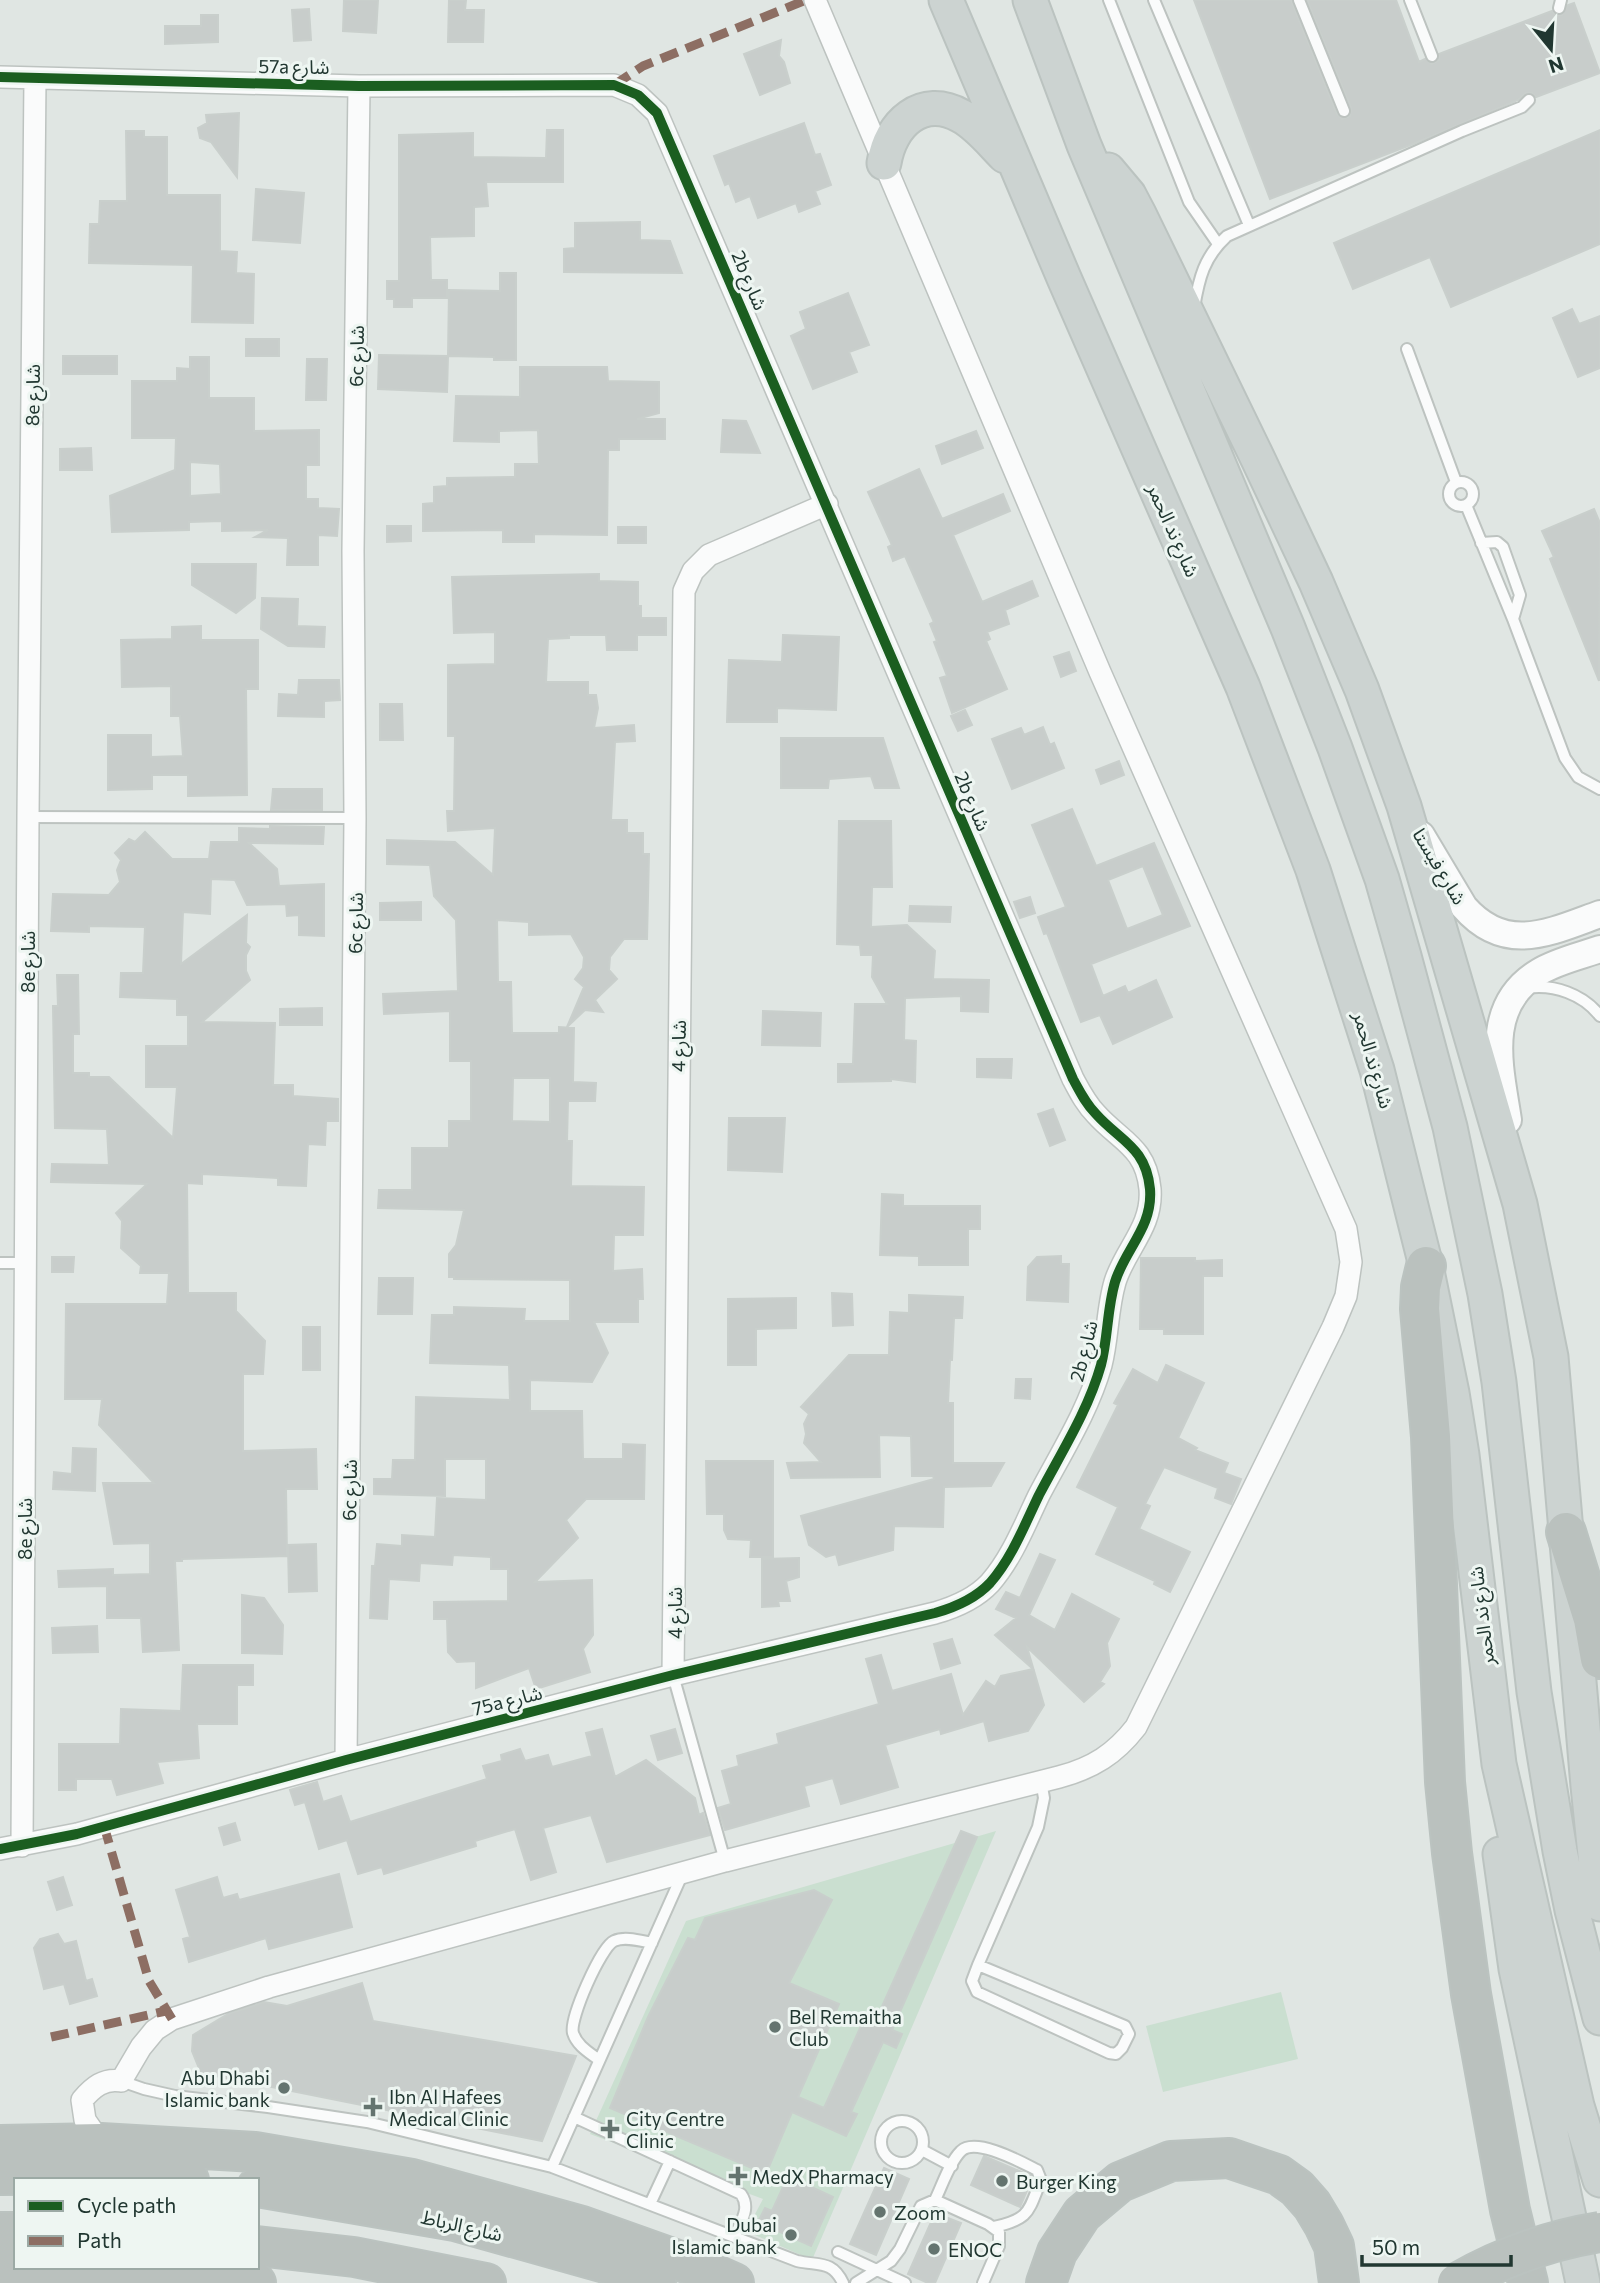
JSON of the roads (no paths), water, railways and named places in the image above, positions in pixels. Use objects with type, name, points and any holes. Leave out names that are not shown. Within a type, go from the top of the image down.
[{"type":"highway","points":[[1426,1266],[1420,1309],[1431,1437],[1444,1768],[1449,1829],[1471,1994],[1510,2210],[1528,2283]]},
{"type":"highway","points":[[1566,1532],[1587,1597],[1600,1659]]},
{"type":"highway","points":[[0,2145],[101,2143],[254,2152],[412,2179],[582,2226],[700,2268],[734,2283]]},
{"type":"highway","points":[[1046,2283],[1057,2252],[1082,2214],[1120,2182],[1171,2161],[1229,2158],[1279,2175],[1297,2188],[1312,2205],[1334,2246],[1339,2283]]},
{"type":"highway","points":[[0,2175],[118,2174],[165,2178]]},
{"type":"highway","name":"شارع الرباط","points":[[259,2187],[455,2221],[616,2266],[662,2283]]},
{"type":"highway","points":[[1457,2283],[1481,2269],[1526,2251],[1600,2232]]},
{"type":"highway","points":[[259,2246],[354,2257],[486,2283]]},
{"type":"highway","points":[[31,2269],[124,2272],[256,2283]]},
{"type":"main road","name":"شارع ند الحمر","points":[[946,0],[1243,687],[1337,942],[1374,1057],[1426,1266],[1462,1455],[1499,1765],[1577,2106],[1600,2180]]},
{"type":"main road","points":[[1030,0],[1084,145],[1288,628],[1362,818],[1408,969],[1450,1127],[1485,1293],[1499,1381],[1534,1692],[1572,1910],[1600,2018]]},
{"type":"main road","points":[[884,163],[887,146],[897,127],[915,114],[936,109],[958,114],[967,120],[1016,167]]},
{"type":"main road","points":[[1084,145],[1129,195],[1258,459],[1316,582],[1362,690],[1404,806],[1520,1205],[1551,1357],[1600,1904]]},
{"type":"main road","points":[[1499,1765],[1495,1816],[1516,1969],[1583,2283]]},
{"type":"main road","points":[[1588,1786],[1600,1839]]},
{"type":"street","points":[[101,2143],[85,2120],[82,2100],[103,2082],[121,2081],[141,2047],[155,2031],[172,2019],[283,1983],[683,1872],[1083,1771],[1104,1760],[1122,1745],[1136,1727],[1346,1296],[1351,1262],[1346,1229],[1100,672],[815,0]]},
{"type":"street","name":"57a شارع","points":[[0,77],[359,86],[587,85]]},
{"type":"street","name":"8e شارع","points":[[22,1846],[27,817],[35,78]]},
{"type":"street","name":"2b شارع","points":[[587,85],[614,85],[638,95],[657,113],[1073,1079],[1098,1117],[1132,1146],[1147,1174],[1150,1189],[1147,1220],[1125,1258],[1114,1284],[1105,1350],[1093,1388],[1006,1560]]},
{"type":"street","name":"6c شارع","points":[[346,1760],[355,818],[353,551],[359,86]]},
{"type":"street","name":"شارع 4","points":[[673,1675],[684,591],[693,571],[709,555],[827,504]]},
{"type":"street","name":"شارع فيستا","points":[[1404,806],[1464,907],[1491,929],[1511,935],[1533,936],[1600,914]]},
{"type":"street","points":[[1520,1205],[1497,1043],[1506,1008],[1518,990],[1539,971],[1600,949]]},
{"type":"street","name":"75a شارع","points":[[0,1849],[90,1830],[673,1675],[950,1609],[977,1595],[1006,1560]]},
{"type":"lane","points":[[1109,0],[1189,202],[1218,244]]},
{"type":"lane","points":[[1154,0],[1249,225]]},
{"type":"lane","points":[[1299,0],[1344,111]]},
{"type":"lane","points":[[1410,0],[1433,57]]},
{"type":"lane","points":[[1191,324],[1200,274],[1210,253],[1227,236],[1367,167],[1522,107],[1530,100]]},
{"type":"lane","points":[[1407,349],[1456,482]]},
{"type":"lane","points":[[1463,481],[1473,489],[1472,501],[1460,507],[1450,499],[1449,492],[1456,482],[1463,481]]},
{"type":"lane","points":[[1466,505],[1513,619],[1565,758],[1578,777],[1600,789]]},
{"type":"lane","points":[[1481,543],[1497,542],[1503,547],[1520,595],[1513,619]]},
{"type":"lane","points":[[27,817],[355,818]]},
{"type":"lane","points":[[1518,990],[1531,987],[1560,989],[1586,1002],[1600,1016]]},
{"type":"lane","points":[[0,1263],[25,1263]]},
{"type":"lane","points":[[673,1675],[725,1861]]},
{"type":"lane","points":[[978,1965],[1125,2026],[1129,2034],[1122,2048],[1116,2054],[1109,2053],[977,1992],[972,1981],[978,1965],[1038,1827],[1044,1798],[1041,1781]]},
{"type":"lane","points":[[552,2167],[683,1872]]},
{"type":"lane","points":[[599,2060],[576,2040],[572,2031],[576,2013],[606,1947],[621,1939],[652,1943]]},
{"type":"lane","points":[[121,2081],[144,2090],[175,2096],[367,2122],[552,2167],[797,2261],[827,2264],[834,2269],[843,2283]]},
{"type":"lane","points":[[574,2117],[741,2193],[747,2208],[735,2236]]},
{"type":"lane","points":[[893,2122],[911,2122],[919,2127],[923,2134],[922,2150],[910,2162],[892,2161],[885,2155],[881,2137],[893,2122]]},
{"type":"lane","points":[[856,2283],[891,2262],[921,2206],[935,2200],[961,2151],[968,2146],[978,2146],[1033,2168],[1041,2174],[1027,2214],[1016,2222],[994,2227]]},
{"type":"lane","points":[[922,2150],[952,2166]]},
{"type":"lane","points":[[650,2204],[670,2161]]},
{"type":"lane","points":[[935,2200],[994,2227],[999,2232],[999,2246],[983,2283]]},
{"type":"lane","points":[[838,2252],[905,2283]]},
{"type":"place","name":"Bel Remaitha Club","points":[[775,2027]]},
{"type":"place","name":"Abu Dhabi Islamic bank","points":[[284,2088]]},
{"type":"place","name":"Ibn Al Hafees Medical Clinic","points":[[373,2107]]},
{"type":"place","name":"City Centre Clinic","points":[[610,2129]]},
{"type":"place","name":"MedX Pharmacy","points":[[738,2176]]},
{"type":"place","name":"Burger King","points":[[1002,2181]]},
{"type":"place","name":"Zoom","points":[[880,2212]]},
{"type":"place","name":"Dubai Islamic bank","points":[[791,2235]]},
{"type":"place","name":"ENOC","points":[[934,2249]]}]
